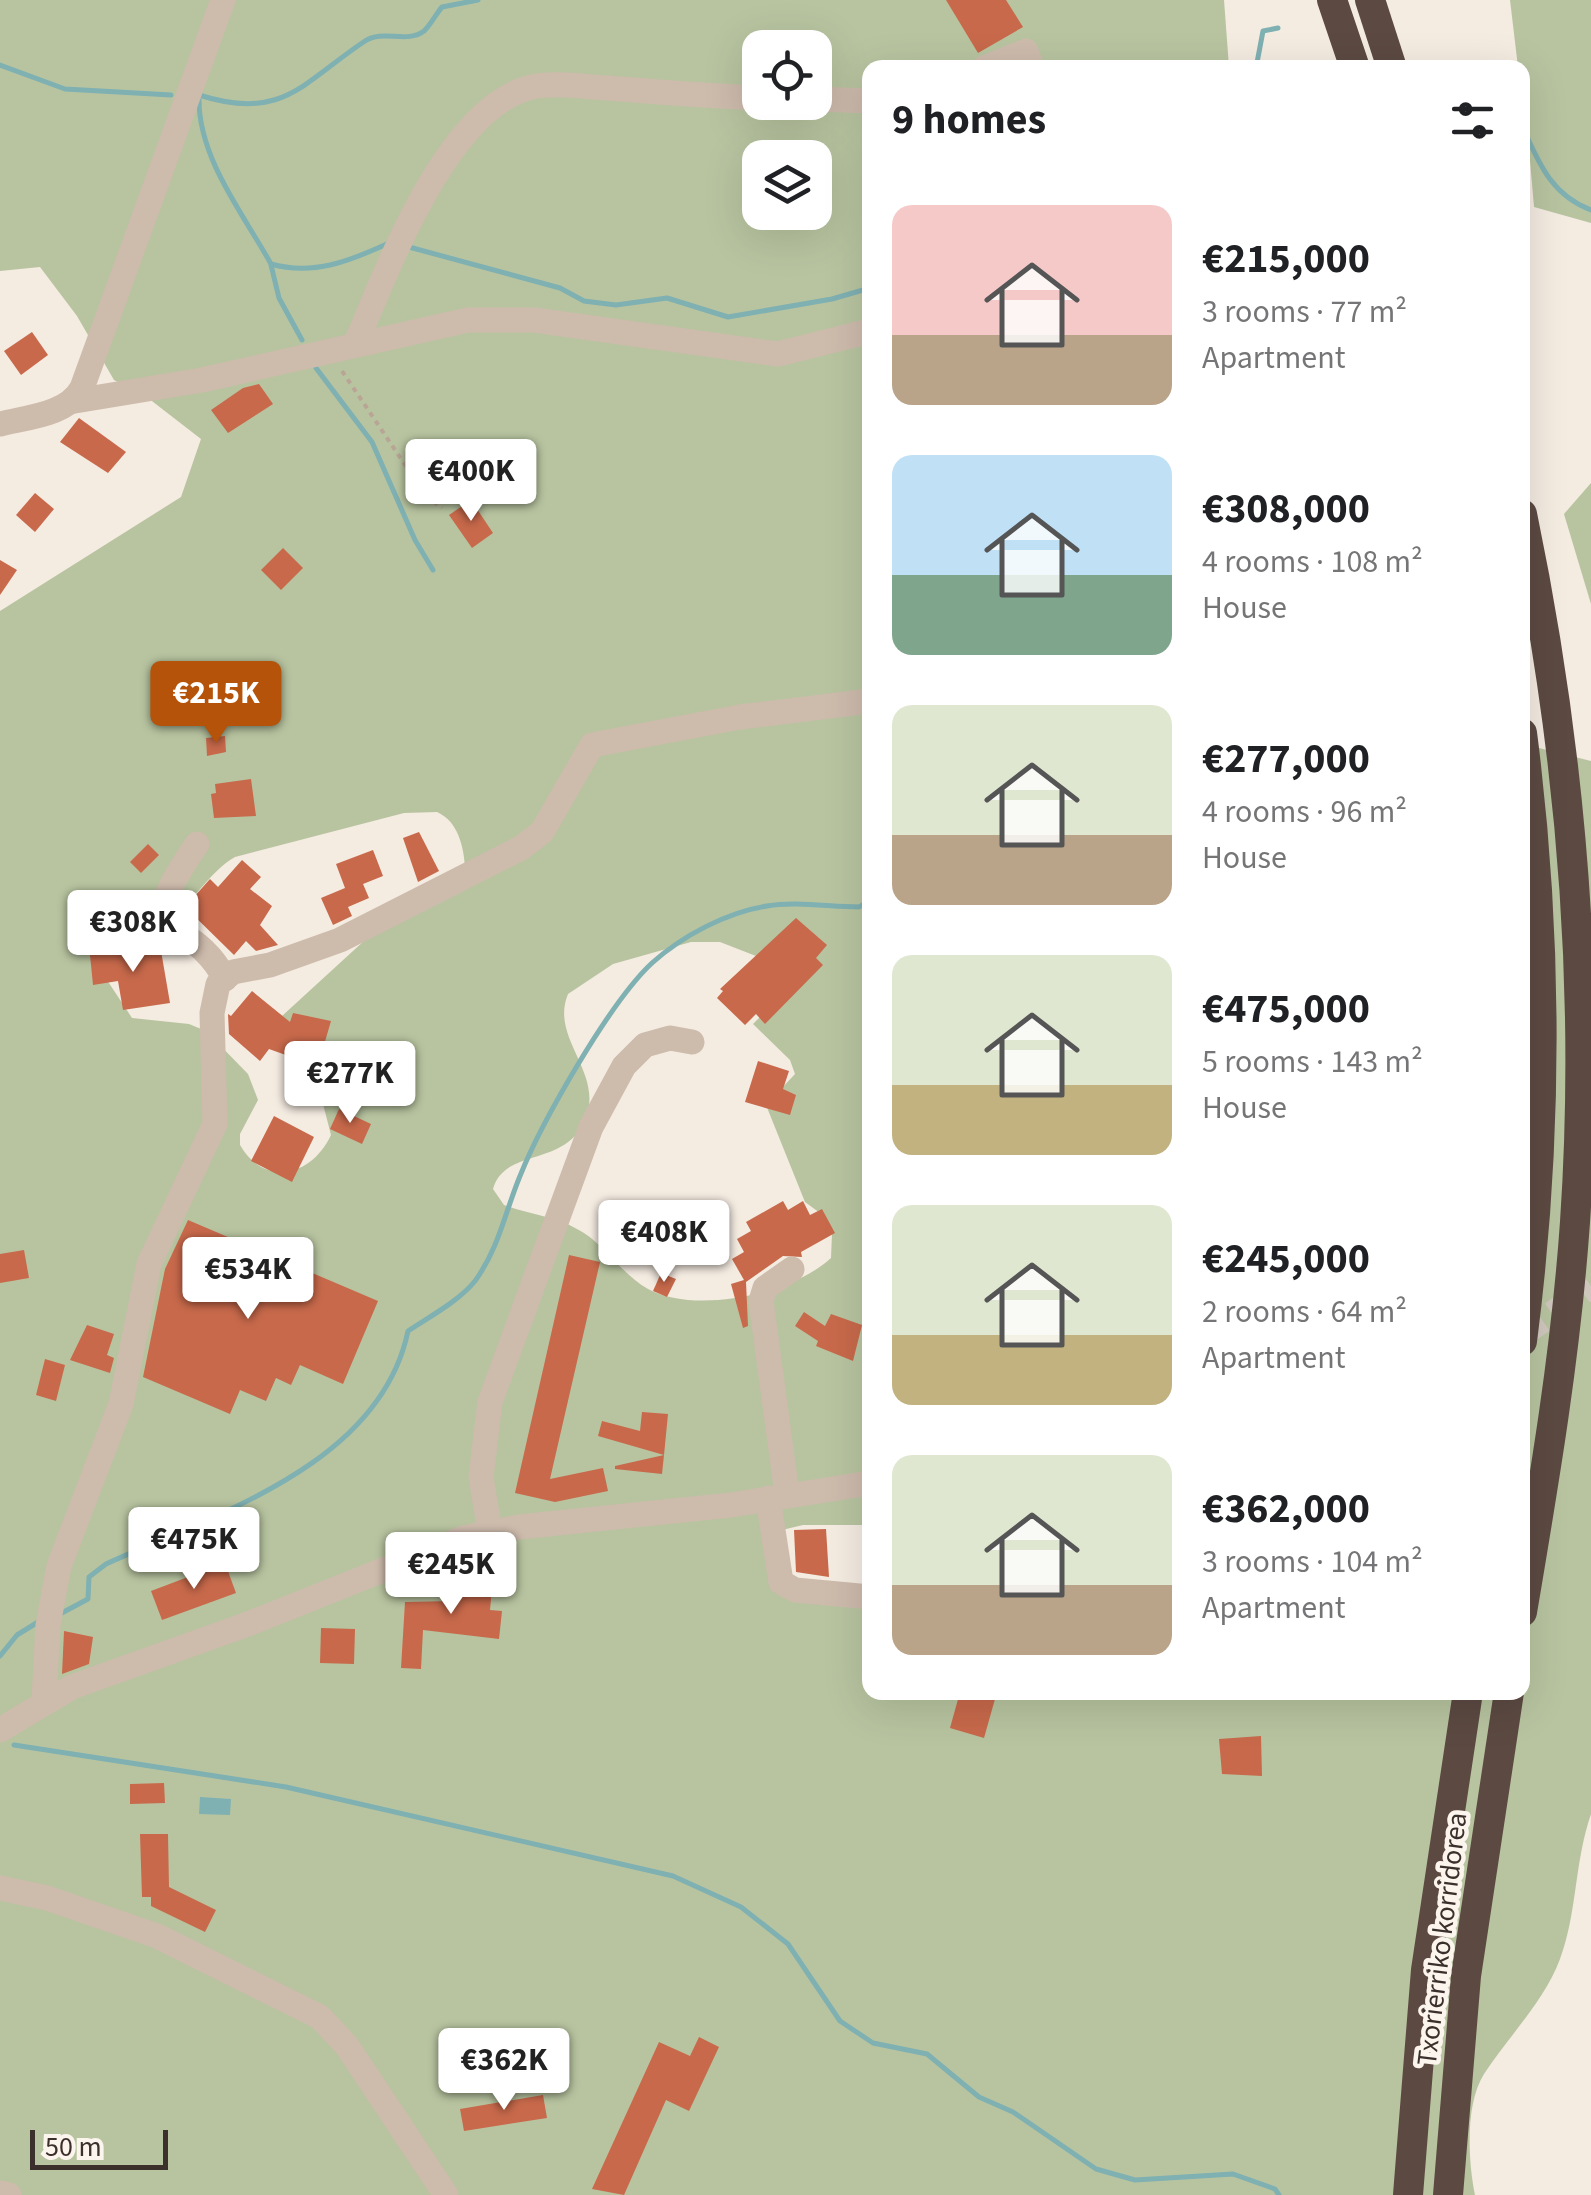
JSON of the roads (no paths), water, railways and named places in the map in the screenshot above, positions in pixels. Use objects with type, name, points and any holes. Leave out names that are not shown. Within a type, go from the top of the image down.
[{"type":"highway","points":[[1332,0],[1351,60]]},
{"type":"highway","points":[[1370,0],[1389,60]]},
{"type":"highway","points":[[1530,564],[1564,776],[1580,1088],[1566,1320],[1530,1559]]},
{"type":"highway","points":[[1530,808],[1542,1010],[1537,1194],[1530,1263]]},
{"type":"highway","name":"Txorierriko korridorea","points":[[1408,2195],[1426,1970],[1467,1700]]},
{"type":"highway","name":"Txorierriko korridorea","points":[[1448,2195],[1466,1976],[1508,1700]]},
{"type":"street","points":[[75,400],[223,0]]},
{"type":"street","points":[[1004,60],[1026,51],[1029,60]]},
{"type":"street","points":[[345,346],[441,168],[478,118],[508,97],[533,87],[742,97]]},
{"type":"street","points":[[832,100],[862,101]]},
{"type":"street","points":[[0,424],[75,400],[202,380],[468,320],[534,320],[778,354],[862,333]]},
{"type":"street","points":[[44,1700],[50,1615],[59,1566],[121,1404],[149,1264],[215,1124],[212,1013],[218,984],[233,972],[270,966],[340,940],[522,848],[542,832],[592,745],[740,717],[862,702]]},
{"type":"street","points":[[197,844],[163,900],[166,919],[175,933],[216,961],[225,978]]},
{"type":"street","points":[[490,1532],[481,1477],[490,1402],[591,1127],[624,1066],[645,1046],[670,1038],[692,1042]]},
{"type":"street","points":[[792,1269],[766,1288],[761,1300],[778,1496],[781,1582],[795,1590],[862,1596]]},
{"type":"street","points":[[0,1730],[44,1700],[463,1538],[862,1485]]},
{"type":"street","points":[[0,1888],[47,1898],[157,1936],[320,2016],[347,2046],[446,2195]]},
{"type":"street","points":[[0,2193],[9,2195]]},
{"type":"water","points":[[200,1797],[231,1799],[230,1815],[199,1814]]},
{"type":"waterway","points":[[199,95],[252,104],[272,101],[307,83],[365,41],[379,36],[417,35],[442,7],[478,0]]},
{"type":"waterway","points":[[1258,60],[1263,31],[1278,28]]},
{"type":"waterway","points":[[0,65],[65,89],[171,95]]},
{"type":"waterway","points":[[199,100],[206,144],[215,165],[271,264],[317,267],[346,261],[389,243]]},
{"type":"waterway","points":[[1530,142],[1556,187],[1591,210]]},
{"type":"waterway","points":[[409,247],[560,288],[584,301],[616,305],[667,298],[728,317],[862,290]]},
{"type":"waterway","points":[[271,265],[279,298],[302,340]]},
{"type":"waterway","points":[[316,368],[372,442],[415,540],[433,570]]},
{"type":"waterway","points":[[58,1615],[88,1599],[89,1577],[106,1564],[242,1504],[287,1479],[329,1450],[364,1417],[391,1377],[408,1331],[475,1281],[496,1243],[530,1153],[560,1095],[617,1005],[652,963],[706,927],[752,909],[790,904],[862,905]]},
{"type":"waterway","points":[[0,1656],[17,1635],[38,1622]]},
{"type":"waterway","points":[[14,1745],[286,1787],[673,1876],[741,1907],[788,1944],[840,2021],[873,2043],[927,2054],[979,2097],[1013,2112],[1096,2169],[1135,2180],[1233,2174],[1275,2189],[1279,2195]]},
{"type":"tunnel","points":[[1530,1329],[1591,1286]]}]
